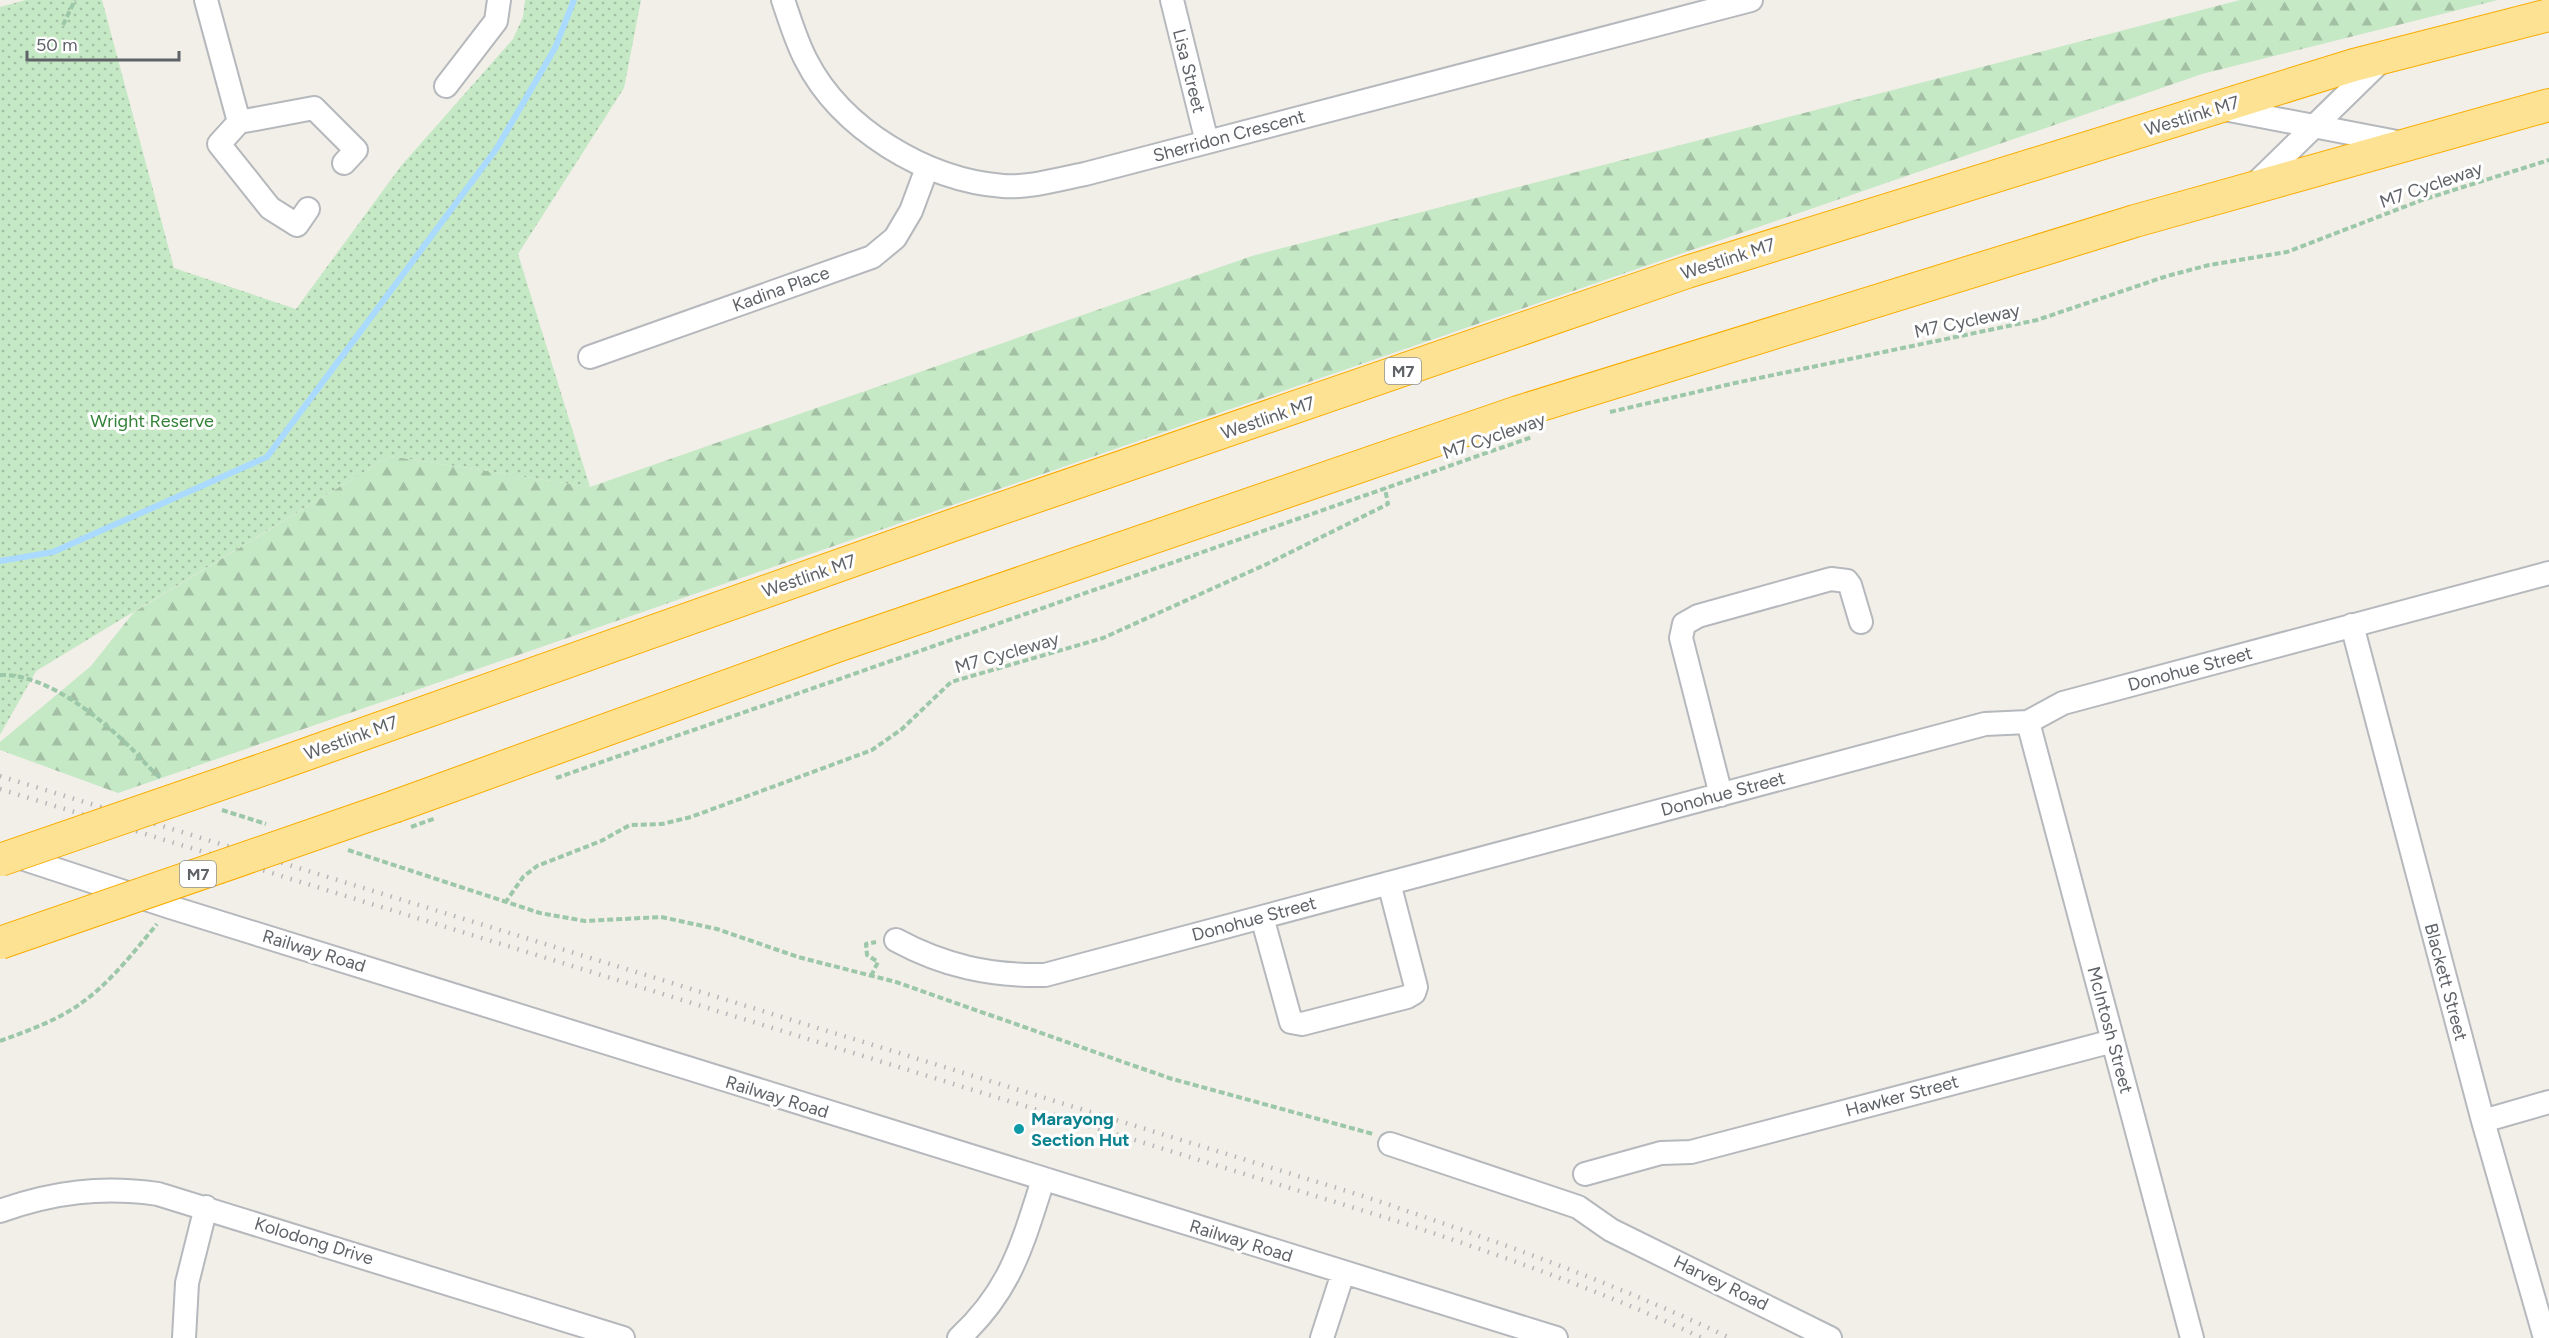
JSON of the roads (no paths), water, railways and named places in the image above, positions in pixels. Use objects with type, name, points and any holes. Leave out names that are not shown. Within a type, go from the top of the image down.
[{"type":"highway","name":"Westlink M7","points":[[0,860],[956,524],[1687,272],[2385,57],[2549,15]]},
{"type":"highway","name":"M7","points":[[0,943],[396,806],[859,639],[1518,412],[2123,224],[2549,105]]},
{"type":"street","points":[[207,0],[239,122]]},
{"type":"street","points":[[446,86],[495,21],[499,0]]},
{"type":"street","name":"Sherridon Crescent","points":[[783,0],[806,61],[824,88],[846,112],[877,139],[927,168],[1003,186],[1038,183],[1084,174],[1207,142],[1675,10],[1751,0]]},
{"type":"street","name":"Lisa Street","points":[[1172,0],[1207,142]]},
{"type":"street","points":[[2251,188],[2385,57]]},
{"type":"street","points":[[308,209],[297,225],[270,208],[219,144],[239,122],[314,108],[356,150],[344,163]]},
{"type":"street","points":[[2217,108],[2407,144]]},
{"type":"street","name":"Kadina Place","points":[[590,357],[872,257],[896,238],[911,211],[927,168]]},
{"type":"street","name":"Donohue Street","points":[[896,940],[929,957],[1006,976],[1045,975],[1986,724],[2028,722],[2063,703],[2549,573]]},
{"type":"street","points":[[1721,795],[1681,638],[1684,624],[1698,615],[1831,579],[1847,581],[1850,585],[1861,622]]},
{"type":"street","name":"Blackett Street","points":[[2352,625],[2483,1120],[2545,1338]]},
{"type":"street","name":"McIntosh Street","points":[[2028,722],[2192,1338]]},
{"type":"street","name":"Railway Road","points":[[0,851],[170,907],[1556,1338]]},
{"type":"street","points":[[1262,917],[1291,1022],[1302,1024],[1407,997],[1414,993],[1416,987],[1389,883]]},
{"type":"street","name":"Hawker Street","points":[[1585,1174],[1661,1154],[1691,1152],[2113,1041]]},
{"type":"street","points":[[2483,1120],[2549,1102]]},
{"type":"street","name":"Harvey Road","points":[[1389,1144],[1578,1207],[1611,1230],[1830,1338]]},
{"type":"street","points":[[959,1338],[997,1298],[1020,1253],[1043,1180]]},
{"type":"street","name":"Kolodong Drive","points":[[0,1211],[28,1201],[89,1190],[124,1189],[158,1194],[206,1207],[622,1338]]},
{"type":"street","points":[[184,1338],[187,1283],[206,1207]]},
{"type":"street","points":[[1322,1338],[1343,1273]]},
{"type":"waterway","points":[[0,561],[53,552],[267,457],[497,148],[555,48],[574,0]]},
{"type":"railway","points":[[0,776],[1363,1196],[1548,1261],[1685,1317],[1730,1338]]},
{"type":"railway","points":[[0,789],[1403,1223],[1554,1276],[1629,1305],[1702,1338]]},
{"type":"place","name":"Marayong Section Hut","points":[[1019,1129]]},
{"type":"park label","name":"Wright Reserve","points":[[152,421]]}]
